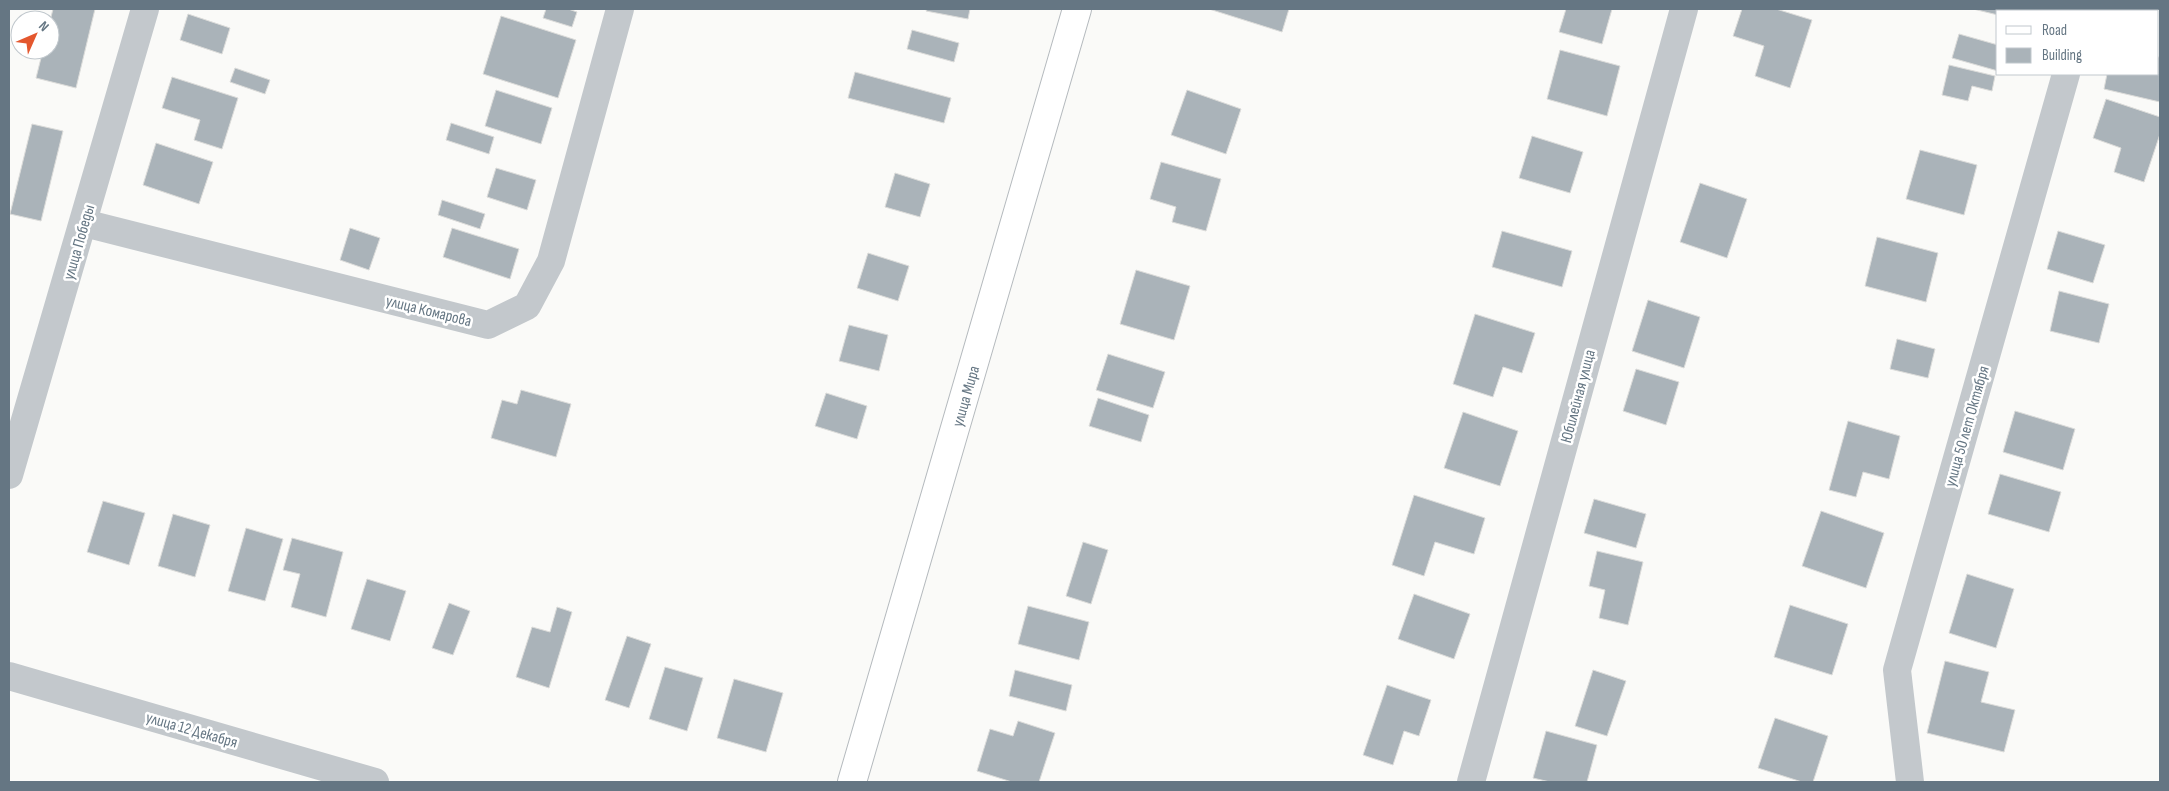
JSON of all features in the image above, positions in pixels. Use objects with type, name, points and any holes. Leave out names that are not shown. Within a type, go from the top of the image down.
[{"type":"main road","name":"улица Мира","points":[[852,782],[1076,9]]},
{"type":"street","name":"улица Победы","points":[[9,475],[145,9]]},
{"type":"street","name":"улица Комарова","points":[[84,223],[488,325],[527,306],[551,261],[620,9]]},
{"type":"street","name":"Юбилейная улица","points":[[1471,782],[1684,9]]},
{"type":"street","name":"улица 50 лет Октября","points":[[1910,782],[1898,670],[2066,75]]},
{"type":"street","name":"улица 12 Декабря","points":[[9,676],[375,782]]},
{"type":"building","points":[[95,9],[76,88],[36,78],[40,60],[60,60],[60,10],[53,10]]},
{"type":"building","points":[[546,9],[568,9],[577,12],[572,27],[543,18]]},
{"type":"building","points":[[927,9],[970,9],[968,19],[926,11]]},
{"type":"building","points":[[1209,9],[1289,9],[1282,32]]},
{"type":"building","points":[[1566,9],[1612,9],[1602,44],[1559,32]]},
{"type":"building","points":[[1742,9],[1776,9],[1812,20],[1790,88],[1755,76],[1764,46],[1733,36]]},
{"type":"building","points":[[1973,9],[2028,9],[1996,10],[1996,15]]},
{"type":"building","points":[[188,14],[230,28],[222,54],[180,40]]},
{"type":"building","points":[[501,16],[576,40],[558,98],[483,74]]},
{"type":"building","points":[[912,30],[959,43],[954,62],[907,49]]},
{"type":"building","points":[[1959,34],[1996,44],[1996,70],[1952,58]]},
{"type":"building","points":[[1560,50],[1620,66],[1607,116],[1547,99]]},
{"type":"building","points":[[2160,57],[2160,102],[2104,89],[2107,75],[2159,75]]},
{"type":"building","points":[[1949,65],[1995,76],[1992,91],[1972,86],[1968,101],[1942,95]]},
{"type":"building","points":[[235,68],[270,80],[265,94],[230,82]]},
{"type":"building","points":[[855,72],[951,98],[944,123],[848,98]]},
{"type":"building","points":[[172,77],[238,98],[222,149],[194,140],[200,120],[162,108]]},
{"type":"building","points":[[496,90],[552,108],[541,144],[485,126]]},
{"type":"building","points":[[1187,90],[1241,109],[1226,154],[1171,135]]},
{"type":"building","points":[[2106,99],[2160,117],[2160,134],[2144,182],[2114,172],[2121,148],[2093,138]]},
{"type":"building","points":[[451,123],[494,137],[489,154],[446,140]]},
{"type":"building","points":[[32,124],[63,131],[41,221],[10,214]]},
{"type":"building","points":[[1532,136],[1583,152],[1570,193],[1519,178]]},
{"type":"building","points":[[156,143],[213,162],[199,204],[143,185]]},
{"type":"building","points":[[1920,150],[1977,165],[1964,215],[1906,199]]},
{"type":"building","points":[[1161,162],[1221,179],[1206,231],[1172,222],[1176,207],[1150,199]]},
{"type":"building","points":[[496,168],[536,180],[527,210],[487,197]]},
{"type":"building","points":[[895,173],[930,184],[920,217],[885,207]]},
{"type":"building","points":[[1700,183],[1747,199],[1727,258],[1680,242]]},
{"type":"building","points":[[442,200],[485,214],[480,229],[438,215]]},
{"type":"building","points":[[350,228],[380,238],[369,270],[340,260]]},
{"type":"building","points":[[452,228],[519,249],[510,279],[443,257]]},
{"type":"building","points":[[1502,231],[1572,251],[1562,287],[1492,267]]},
{"type":"building","points":[[2058,231],[2105,245],[2093,283],[2047,269]]},
{"type":"building","points":[[1877,237],[1938,253],[1926,302],[1865,286]]},
{"type":"building","points":[[868,253],[909,266],[898,301],[857,288]]},
{"type":"building","points":[[1136,270],[1190,286],[1174,340],[1120,324]]},
{"type":"building","points":[[2059,291],[2109,304],[2099,343],[2050,331]]},
{"type":"building","points":[[1648,300],[1700,317],[1684,368],[1632,351]]},
{"type":"building","points":[[1475,314],[1535,333],[1522,373],[1503,367],[1493,397],[1453,384]]},
{"type":"building","points":[[849,325],[888,335],[879,371],[839,361]]},
{"type":"building","points":[[1897,339],[1935,349],[1928,378],[1890,369]]},
{"type":"building","points":[[1108,354],[1165,372],[1153,408],[1096,390]]},
{"type":"building","points":[[1636,369],[1679,382],[1666,425],[1623,411]]},
{"type":"building","points":[[521,390],[571,404],[556,457],[491,438],[502,400],[517,404]]},
{"type":"building","points":[[826,393],[867,406],[857,439],[815,426]]},
{"type":"building","points":[[1098,398],[1149,415],[1141,442],[1089,426]]},
{"type":"building","points":[[2015,411],[2075,429],[2063,470],[2003,452]]},
{"type":"building","points":[[1463,412],[1518,431],[1500,486],[1444,468]]},
{"type":"building","points":[[1848,421],[1900,436],[1889,479],[1863,472],[1856,497],[1829,490]]},
{"type":"building","points":[[2000,474],[2061,492],[2049,532],[1988,514]]},
{"type":"building","points":[[1414,495],[1485,518],[1474,554],[1435,542],[1424,576],[1392,565]]},
{"type":"building","points":[[1594,499],[1646,514],[1636,548],[1584,533]]},
{"type":"building","points":[[103,501],[145,513],[129,565],[87,552]]},
{"type":"building","points":[[1821,511],[1884,533],[1866,588],[1802,566]]},
{"type":"building","points":[[173,514],[210,525],[195,577],[158,566]]},
{"type":"building","points":[[246,528],[283,539],[265,601],[228,591]]},
{"type":"building","points":[[292,538],[343,552],[326,617],[291,607],[300,574],[283,570]]},
{"type":"building","points":[[1083,542],[1108,550],[1091,604],[1066,596]]},
{"type":"building","points":[[1597,551],[1643,562],[1628,625],[1599,618],[1605,590],[1589,586]]},
{"type":"building","points":[[1967,574],[2014,589],[1996,648],[1949,633]]},
{"type":"building","points":[[367,579],[406,591],[390,641],[351,629]]},
{"type":"building","points":[[1414,594],[1470,614],[1454,659],[1398,639]]},
{"type":"building","points":[[449,603],[470,611],[453,655],[432,648]]},
{"type":"building","points":[[1790,605],[1848,624],[1832,675],[1774,657]]},
{"type":"building","points":[[1028,606],[1089,622],[1079,660],[1018,644]]},
{"type":"building","points":[[557,607],[572,612],[549,688],[516,677],[532,627],[550,632]]},
{"type":"building","points":[[627,636],[651,644],[629,708],[605,700]]},
{"type":"building","points":[[1945,661],[1989,672],[1981,702],[2015,710],[2004,752],[1927,733]]},
{"type":"building","points":[[665,667],[703,678],[687,731],[649,719]]},
{"type":"building","points":[[1015,670],[1072,685],[1066,711],[1009,696]]},
{"type":"building","points":[[1593,670],[1626,681],[1607,736],[1575,726]]},
{"type":"building","points":[[734,679],[783,693],[766,752],[717,738]]},
{"type":"building","points":[[1387,685],[1431,700],[1419,736],[1404,731],[1393,765],[1363,755]]},
{"type":"building","points":[[1775,718],[1828,736],[1813,782],[1802,782],[1758,768]]},
{"type":"building","points":[[1018,721],[1055,733],[1039,782],[1012,782],[977,771],[990,729],[1013,736]]},
{"type":"building","points":[[1546,731],[1597,745],[1587,782],[1550,782],[1533,778]]}]
